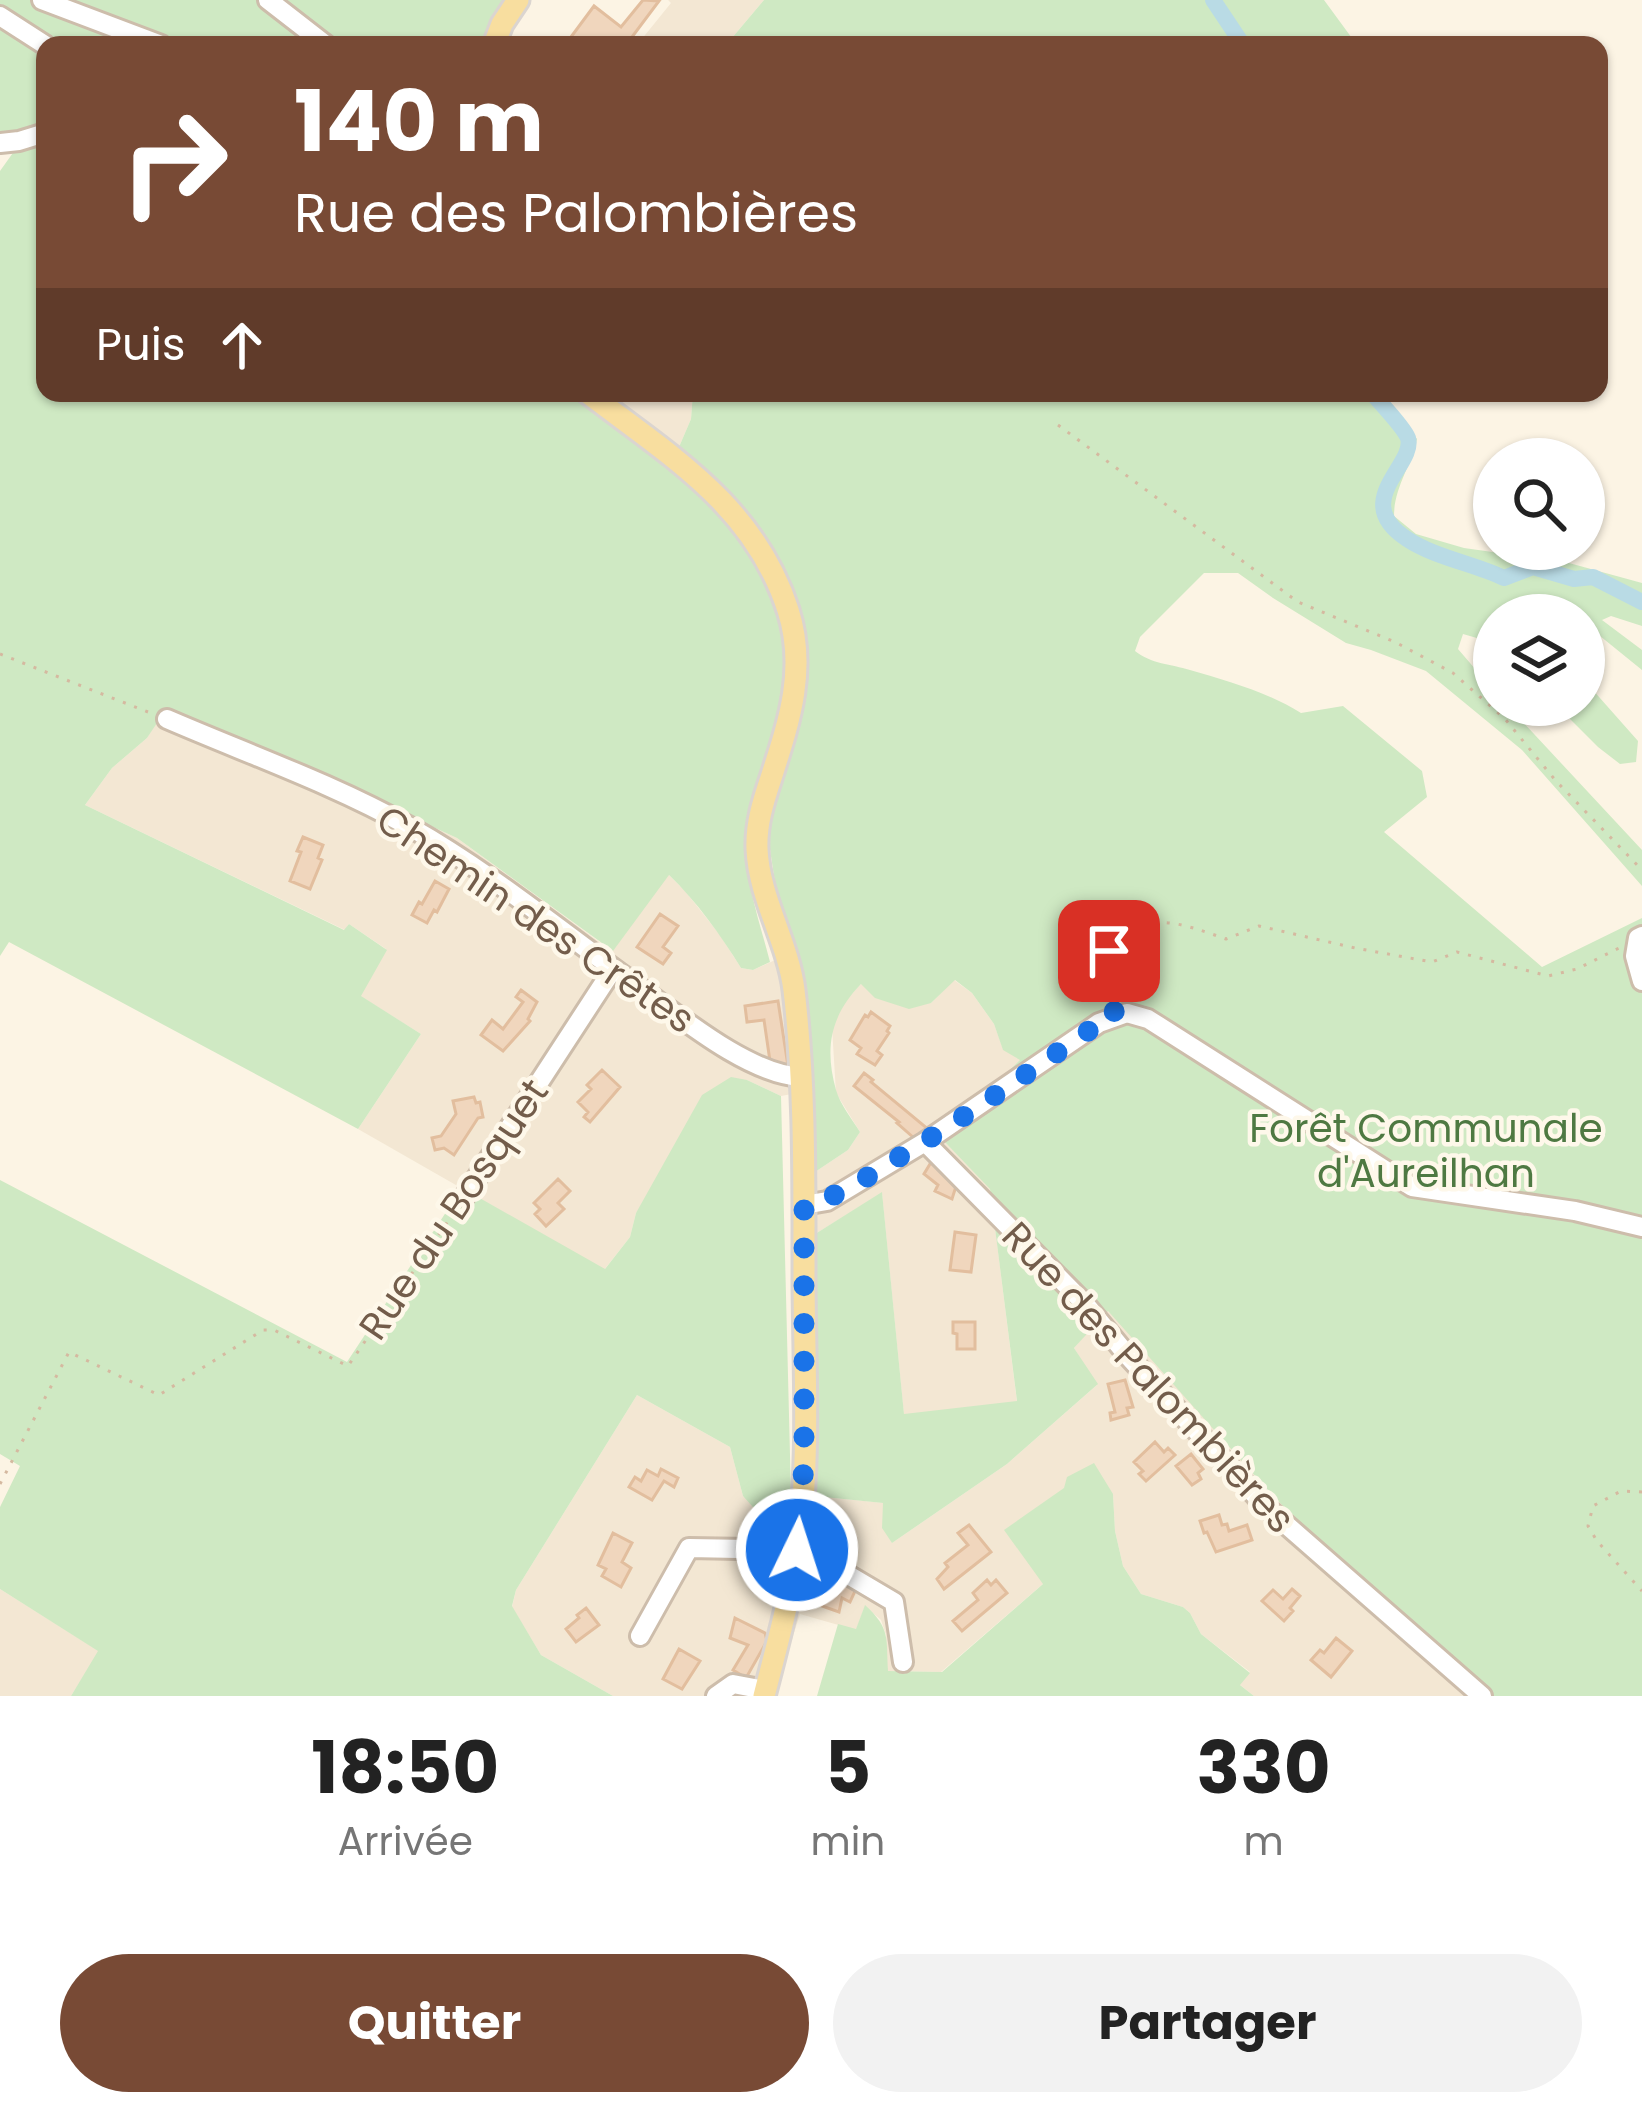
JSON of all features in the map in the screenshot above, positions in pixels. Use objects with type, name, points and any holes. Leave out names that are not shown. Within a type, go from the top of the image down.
[{"type":"main road","points":[[497,36],[518,0]]},
{"type":"main road","points":[[600,402],[700,478],[728,506],[758,544],[776,580],[796,650],[793,711],[759,814],[756,847],[793,982],[802,1077],[804,1204],[804,1465],[797,1550],[765,1693]]},
{"type":"street","points":[[42,0],[137,36]]},
{"type":"street","points":[[268,0],[314,36]]},
{"type":"street","points":[[0,16],[36,39]]},
{"type":"street","points":[[0,143],[36,136]]},
{"type":"street","name":"Chemin des Crêtes","points":[[167,719],[410,827],[678,1016],[760,1068],[802,1077]]},
{"type":"street","points":[[1640,937],[1635,956],[1642,981]]},
{"type":"street","name":"Rue du Bosquet","points":[[465,1196],[613,969]]},
{"type":"street","points":[[804,1204],[827,1201],[925,1142],[1100,1023],[1127,1013],[1148,1019],[1412,1187],[1575,1211],[1642,1228]]},
{"type":"street","name":"Rue des Palombières","points":[[925,1142],[1086,1305],[1266,1507],[1483,1696]]},
{"type":"street","points":[[640,1636],[689,1548],[797,1550],[894,1602],[903,1662]]},
{"type":"street","points":[[716,1696],[734,1684],[765,1693]]},
{"type":"path","points":[[1058,425],[1298,602],[1395,642],[1453,673],[1505,719],[1556,781],[1642,870]]},
{"type":"path","points":[[0,654],[167,719]]},
{"type":"path","points":[[1117,1016],[1101,989],[1099,971],[1125,933],[1144,923],[1166,921],[1226,939],[1259,926],[1432,962],[1457,952],[1548,976],[1576,969],[1640,937]]},
{"type":"path","name":"Rue du Bosquet","points":[[0,1484],[69,1352],[159,1395],[263,1330],[274,1330],[348,1366],[465,1196]]},
{"type":"path","points":[[1642,1492],[1621,1491],[1593,1506],[1588,1526],[1642,1591]]},
{"type":"shaded area","points":[[668,0],[764,0],[734,36],[644,36],[671,3]]},
{"type":"shaded area","points":[[617,402],[692,402],[679,447]]},
{"type":"shaded area","points":[[164,710],[457,838],[612,951],[668,874],[720,935],[741,968],[753,970],[793,952],[809,1091],[781,1096],[747,1080],[636,1213],[630,1237],[604,1270],[358,1129],[421,1034],[360,996],[386,949],[349,924],[345,930],[85,805],[112,768],[147,738]]},
{"type":"shaded area","points":[[954,980],[972,993],[994,1024],[1003,1049],[1021,1060],[941,1138],[990,1188],[1017,1402],[904,1415],[882,1193],[812,1236],[812,1174],[848,1150],[860,1132],[836,1093],[832,1027],[843,1003],[862,983],[931,1003]]},
{"type":"shaded area","points":[[1107,1310],[1487,1696],[1254,1696],[1239,1684],[1250,1672],[1201,1634],[1190,1613],[1141,1594],[1123,1566],[1113,1494],[1065,1488],[1005,1530],[1044,1583],[941,1672],[887,1671],[881,1620],[865,1606],[856,1630],[800,1614],[775,1693],[778,1696],[613,1696],[541,1655],[512,1607],[516,1590],[637,1395],[730,1447],[743,1496],[788,1535],[791,1495],[814,1496],[884,1503],[892,1543],[1007,1464],[1097,1385],[1074,1348]]},
{"type":"shaded area","points":[[0,1589],[99,1651],[71,1696],[0,1696]]},
{"type":"green space","points":[[0,0],[507,0],[487,36],[36,36],[36,402],[588,402],[660,454],[733,532],[760,572],[781,622],[784,691],[746,843],[752,895],[770,962],[753,970],[741,968],[708,919],[669,875],[613,951],[457,838],[165,711],[147,738],[112,768],[85,805],[344,930],[349,924],[387,950],[361,996],[421,1034],[358,1129],[9,942],[0,956],[0,171],[15,150],[0,138]]},
{"type":"green space","points":[[764,0],[1324,0],[1350,36],[734,36]]},
{"type":"green space","name":"Forêt Communale d'Aureilhan","points":[[692,402],[1388,402],[1417,439],[1394,516],[1416,534],[1473,549],[1473,570],[1595,570],[1642,583],[1642,626],[1611,616],[1605,619],[1605,594],[1473,594],[1473,637],[1463,634],[1458,649],[1473,666],[1473,710],[1426,671],[1346,643],[1238,573],[1204,573],[1140,637],[1135,651],[1247,688],[1301,713],[1343,706],[1422,771],[1427,797],[1384,832],[1542,967],[1642,918],[1642,1696],[1487,1696],[1275,1498],[1108,1311],[1074,1348],[1098,1384],[1007,1464],[892,1543],[882,1528],[883,1503],[814,1496],[817,1389],[812,1236],[882,1192],[904,1414],[1017,1401],[990,1189],[941,1138],[1020,1060],[1003,1050],[994,1024],[972,993],[955,980],[931,1003],[909,1009],[875,998],[861,984],[837,1020],[831,1046],[838,1095],[860,1132],[848,1150],[812,1174],[793,952],[767,830],[804,695],[805,646],[792,589],[745,518],[679,447]]},
{"type":"green space","name":"Forêt Communale d'Aureilhan","points":[[1605,622],[1642,650],[1642,670],[1605,640]]},
{"type":"green space","points":[[1605,704],[1638,741],[1636,762],[1620,764],[1577,726],[1605,726]]},
{"type":"green space","name":"Forêt Communale d'Aureilhan","points":[[1493,726],[1527,726],[1642,850],[1642,886],[1522,750]]},
{"type":"green space","points":[[731,1077],[781,1096],[791,1495],[788,1536],[780,1537],[743,1496],[730,1447],[637,1395],[516,1590],[512,1606],[541,1655],[613,1696],[71,1696],[98,1651],[0,1589],[0,1507],[20,1466],[0,1454],[0,1180],[347,1362],[462,1188],[605,1269],[630,1237],[636,1213],[702,1095]]},
{"type":"green space","points":[[1094,1463],[1113,1494],[1123,1566],[1141,1594],[1190,1613],[1201,1634],[1250,1673],[1240,1685],[1254,1696],[817,1696],[838,1624],[856,1629],[865,1605],[883,1628],[888,1671],[942,1672],[1043,1584],[1004,1530],[1064,1488],[1067,1477]]},
{"type":"building","points":[[643,0],[659,1],[633,36],[572,36],[594,6],[621,27]]},
{"type":"building","points":[[303,837],[323,845],[310,889],[290,881]]},
{"type":"building","points":[[435,881],[449,889],[427,923],[412,915]]},
{"type":"building","points":[[660,914],[678,926],[663,947],[671,953],[663,964],[637,947]]},
{"type":"building","points":[[521,990],[537,1002],[530,1021],[503,1051],[481,1035],[492,1020],[503,1029],[523,1002],[516,997]]},
{"type":"building","points":[[778,1001],[788,1066],[771,1068],[764,1020],[747,1022],[745,1006]]},
{"type":"building","points":[[871,1012],[890,1026],[875,1065],[857,1054],[861,1048],[850,1040]]},
{"type":"building","points":[[602,1070],[620,1087],[590,1122],[578,1102]]},
{"type":"building","points":[[864,1073],[928,1129],[914,1138],[854,1086]]},
{"type":"building","points":[[474,1097],[483,1117],[454,1155],[444,1148],[435,1150],[432,1138],[441,1136],[456,1114],[453,1101]]},
{"type":"building","points":[[933,1159],[958,1180],[952,1199],[935,1191],[938,1185],[924,1174]]},
{"type":"building","points":[[558,1179],[570,1191],[558,1203],[564,1209],[546,1226],[535,1214],[540,1209],[534,1203]]},
{"type":"building","points":[[955,1232],[976,1235],[971,1272],[950,1270]]},
{"type":"building","points":[[953,1322],[975,1322],[975,1349],[957,1349]]},
{"type":"building","points":[[1125,1380],[1133,1407],[1127,1408],[1129,1415],[1111,1420],[1110,1413],[1115,1412],[1108,1384]]},
{"type":"building","points":[[1155,1442],[1175,1455],[1146,1481],[1134,1462]]},
{"type":"building","points":[[1191,1454],[1203,1469],[1198,1473],[1201,1479],[1192,1485],[1176,1466]]},
{"type":"building","points":[[661,1469],[678,1478],[674,1487],[664,1481],[652,1500],[629,1487],[635,1477],[641,1481],[647,1470],[658,1476]]},
{"type":"building","points":[[1219,1515],[1229,1531],[1247,1525],[1252,1540],[1216,1552],[1200,1521]]},
{"type":"building","points":[[836,1519],[846,1521],[845,1527],[853,1534],[842,1566],[828,1557]]},
{"type":"building","points":[[969,1525],[991,1552],[944,1589],[937,1579],[948,1567],[945,1563],[968,1545],[958,1533]]},
{"type":"building","points":[[613,1533],[632,1543],[622,1562],[631,1568],[621,1587],[602,1576],[606,1569],[598,1565]]},
{"type":"building","points":[[810,1561],[857,1587],[850,1602],[842,1598],[839,1612],[822,1606],[826,1586],[806,1578]]},
{"type":"building","points":[[987,1580],[991,1585],[996,1580],[1007,1593],[962,1631],[953,1621],[978,1600],[973,1593]]},
{"type":"building","points":[[1292,1589],[1300,1596],[1284,1621],[1262,1601],[1273,1590],[1283,1599]]},
{"type":"building","points":[[586,1608],[599,1625],[576,1642],[566,1629]]},
{"type":"building","points":[[735,1618],[765,1633],[767,1641],[746,1678],[733,1670],[748,1645],[730,1638]]},
{"type":"building","points":[[1336,1638],[1352,1651],[1331,1677],[1311,1660]]},
{"type":"building","points":[[679,1649],[700,1661],[682,1689],[663,1679]]},
{"type":"waterway","points":[[1213,0],[1237,36]]},
{"type":"waterway","points":[[1380,402],[1408,438],[1408,449],[1384,497],[1391,525],[1407,539],[1504,578],[1533,567],[1574,579],[1593,577],[1642,602]]},
{"type":"route","points":[[797,1550],[804,1465],[804,1204],[827,1201],[1117,1016],[1101,989],[1099,971],[1109,951]]}]
